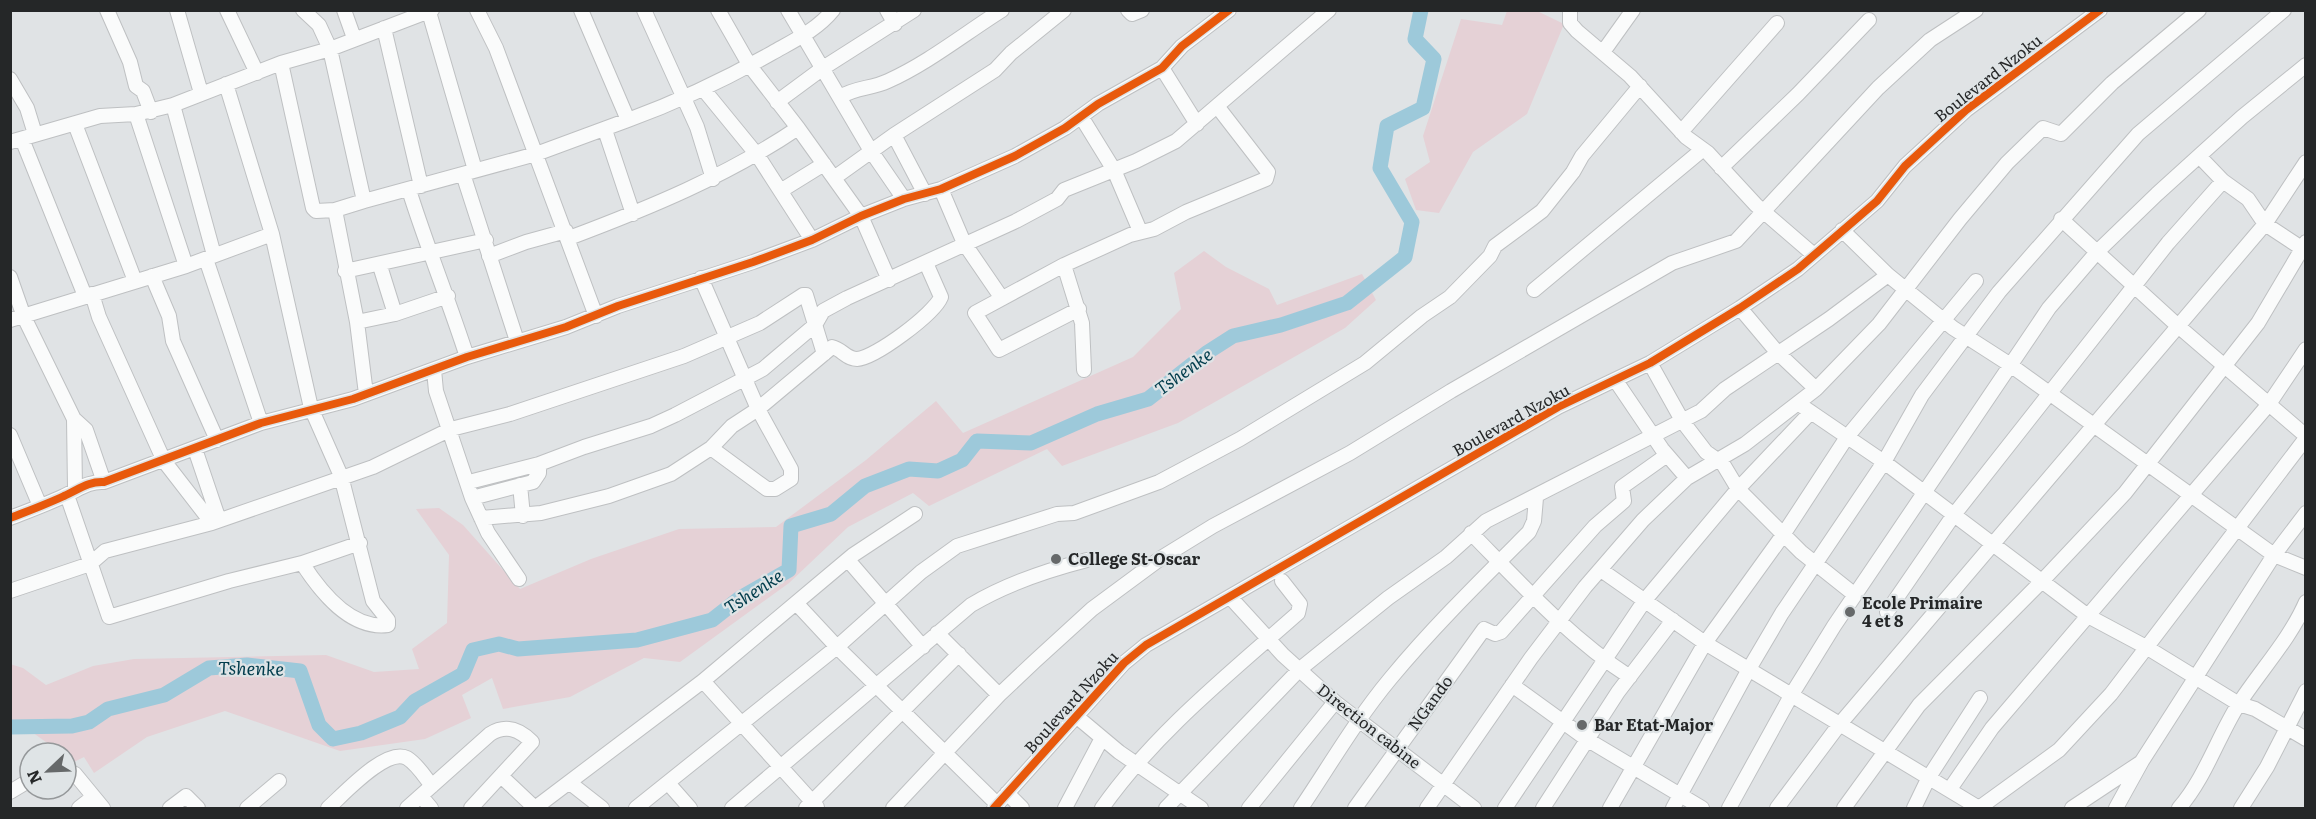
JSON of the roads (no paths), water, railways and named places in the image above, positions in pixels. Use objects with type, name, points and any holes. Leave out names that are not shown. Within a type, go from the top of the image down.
[{"type":"street","points":[[107,10],[130,62],[136,86],[143,92],[151,111]]},
{"type":"street","points":[[177,10],[201,93]]},
{"type":"street","points":[[227,10],[257,73]]},
{"type":"street","points":[[303,10],[319,25],[330,49],[364,201]]},
{"type":"street","points":[[344,10],[354,38]]},
{"type":"street","points":[[477,10],[496,48],[596,316]]},
{"type":"street","points":[[581,10],[628,120]]},
{"type":"street","points":[[644,10],[702,140],[712,179]]},
{"type":"street","points":[[718,10],[750,66],[861,216],[889,280]]},
{"type":"street","points":[[788,10],[871,151],[904,199]]},
{"type":"street","points":[[281,63],[313,208],[316,211],[335,210],[536,154],[685,100],[802,36],[833,10]]},
{"type":"street","points":[[887,10],[895,24]]},
{"type":"street","points":[[777,102],[823,68],[914,10]]},
{"type":"street","points":[[840,97],[854,89],[880,85],[916,66],[1002,10]]},
{"type":"street","points":[[834,178],[894,135],[995,70],[1011,53],[1064,10]]},
{"type":"street","points":[[1128,10],[1132,14],[1142,10]]},
{"type":"street","points":[[10,518],[93,483],[104,482],[164,461],[261,423],[366,394],[467,357],[596,316],[813,240],[861,216],[904,199],[941,189],[1016,156],[1082,118],[1098,104],[1162,68],[1182,46],[1229,10]]},
{"type":"street","points":[[469,482],[539,464],[651,426],[745,380],[778,357],[815,325],[823,311],[1057,199],[1064,190],[1165,148],[1197,124],[1329,10]]},
{"type":"street","points":[[1570,10],[1570,22],[1573,26],[1640,86],[1681,132],[1814,255]]},
{"type":"street","points":[[1603,52],[1633,10]]},
{"type":"street","points":[[893,808],[999,695],[1092,609],[1188,540],[1350,453],[1451,391],[1672,263],[1736,241],[1765,212],[1845,121],[1899,69],[1930,40],[1976,10]]},
{"type":"street","name":"Boulevard Nzoku","points":[[995,806],[1134,653],[1307,549],[1384,508],[1558,407],[1650,363],[1740,308],[1814,255],[1877,201],[1905,166],[2003,80],[2100,10]]},
{"type":"street","points":[[1505,808],[1645,600],[1805,408],[1816,389],[1874,329],[2007,163],[2041,129],[2061,134],[2112,83],[2199,10]]},
{"type":"street","points":[[1673,808],[1782,613],[1816,566],[1884,462],[1922,395],[1966,336],[2061,219],[2138,134],[2284,10]]},
{"type":"street","points":[[23,138],[105,116],[136,114],[173,105],[281,63],[330,49],[384,28],[397,16],[430,11],[489,256],[517,341]]},
{"type":"street","points":[[1721,168],[1798,94],[1869,20]]},
{"type":"street","points":[[1681,132],[1777,23]]},
{"type":"street","points":[[384,28],[429,254],[448,296],[467,357]]},
{"type":"street","points":[[1729,808],[1792,694],[1856,595],[2009,364],[2067,286],[2097,252],[2199,156],[2306,64]]},
{"type":"street","points":[[1162,68],[1197,124]]},
{"type":"street","points":[[10,79],[27,108],[23,138],[89,295],[164,461],[215,521]]},
{"type":"street","points":[[226,84],[272,234],[311,408],[341,476],[373,601],[388,620],[388,626],[363,623],[335,605],[318,588],[303,563]]},
{"type":"street","points":[[636,808],[739,723],[837,647],[886,603],[957,546],[1057,514],[1074,513],[1160,482],[1240,439],[1365,363],[1422,315],[1450,297],[1490,256],[1495,246],[1542,211],[1573,172],[1582,156],[1640,86]]},
{"type":"street","points":[[704,90],[758,156],[813,240]]},
{"type":"street","points":[[173,105],[210,257],[261,423]]},
{"type":"street","points":[[1078,309],[999,350],[975,313],[1064,265],[1140,231],[1154,229],[1186,212],[1268,177],[1268,171],[1217,106]]},
{"type":"street","points":[[136,114],[186,266]]},
{"type":"street","points":[[1082,118],[1114,170],[1140,231]]},
{"type":"street","points":[[75,124],[135,281]]},
{"type":"street","points":[[489,256],[526,242],[567,234],[633,214],[758,156],[798,128]]},
{"type":"street","points":[[604,130],[633,214]]},
{"type":"street","points":[[894,135],[925,194]]},
{"type":"street","points":[[1534,290],[1702,150]]},
{"type":"street","points":[[1844,808],[1919,705],[2043,580],[2125,493],[2258,323],[2304,248],[2265,224],[2248,199],[2223,181],[2199,156]]},
{"type":"street","points":[[1777,808],[1839,724],[2265,224],[2306,162]]},
{"type":"street","points":[[782,190],[824,164]]},
{"type":"street","points":[[1887,612],[1953,516],[2187,219],[2223,181]]},
{"type":"street","points":[[941,189],[964,243],[1001,297]]},
{"type":"street","points":[[335,210],[345,271],[357,322],[366,394]]},
{"type":"street","points":[[1601,570],[1705,643],[1979,808],[2059,750],[2111,694],[2306,437],[2224,367],[2061,219]]},
{"type":"street","points":[[1842,230],[1888,275],[1966,336],[2009,364],[2274,555],[2306,568]]},
{"type":"street","points":[[17,319],[186,266],[272,234]]},
{"type":"street","points":[[345,271],[380,266],[486,240]]},
{"type":"street","points":[[481,518],[523,516],[586,502],[654,482],[688,464],[711,448],[732,426],[758,409],[834,347],[850,358],[865,357],[880,350],[929,311],[941,297],[926,263]]},
{"type":"street","points":[[1064,265],[1078,309],[1083,335],[1084,369]]},
{"type":"street","points":[[380,266],[395,314]]},
{"type":"street","points":[[1166,808],[1300,669],[1388,598],[1446,557],[1486,521],[1536,498],[1701,411],[1725,389],[1777,352],[1829,320],[1888,275]]},
{"type":"street","points":[[152,276],[169,316],[174,341],[217,440]]},
{"type":"street","points":[[10,277],[17,319],[74,419],[86,429],[104,482]]},
{"type":"street","points":[[701,278],[758,409],[791,469],[791,479],[772,490],[767,489],[711,448]]},
{"type":"street","points":[[1610,808],[1705,643],[1783,535],[1847,437],[1976,281]]},
{"type":"street","points":[[10,591],[90,564],[105,551],[215,521],[399,456],[451,429],[634,374],[727,339],[760,323],[803,295],[806,295],[824,354]]},
{"type":"street","points":[[357,322],[395,314],[448,296]]},
{"type":"street","points":[[1740,308],[1777,352],[1816,389]]},
{"type":"street","points":[[1950,789],[1992,728],[2269,404],[2306,349]]},
{"type":"street","points":[[1650,363],[1683,422],[1706,452],[1719,461],[1738,489],[1816,566],[1856,595]]},
{"type":"street","points":[[434,370],[436,391],[469,482],[472,498],[481,518],[519,579]]},
{"type":"street","points":[[1616,381],[1667,455],[1687,478]]},
{"type":"street","points":[[1805,408],[1884,462],[2088,616],[2146,647],[2239,705],[2255,709],[2306,739]]},
{"type":"street","points":[[1428,808],[1512,684],[1643,519],[1687,478],[1805,408]]},
{"type":"street","points":[[74,419],[71,492],[90,564],[108,616],[229,581],[303,563],[360,543]]},
{"type":"street","points":[[10,435],[40,506]]},
{"type":"street","points":[[195,449],[215,521]]},
{"type":"street","points":[[1533,596],[1595,526],[1624,501],[1622,487],[1667,455]]},
{"type":"street","points":[[472,498],[537,479],[539,464]]},
{"type":"street","points":[[520,485],[523,516]]},
{"type":"street","points":[[1301,808],[1359,719],[1405,662],[1531,529],[1536,498]]},
{"type":"street","points":[[2116,808],[2142,761],[2274,555],[2306,513]]},
{"type":"street","points":[[501,776],[535,808],[704,681],[848,560],[915,514]]},
{"type":"street","points":[[1471,533],[1560,623],[1605,660],[1630,676]]},
{"type":"street","points":[[848,560],[923,647]]},
{"type":"street","points":[[732,808],[966,609],[989,595],[1058,567],[1088,560]]},
{"type":"street","points":[[1102,808],[1135,763],[1301,609],[1282,581]]},
{"type":"street","name":"NGando","points":[[1355,808],[1485,629],[1498,634],[1533,596]]},
{"type":"street","name":"Direction cabine","points":[[1230,597],[1269,639],[1335,702],[1474,808]]},
{"type":"street","points":[[2179,808],[2198,783],[2239,705],[2293,626],[2306,602]]},
{"type":"street","points":[[797,604],[995,806]]},
{"type":"street","points":[[1543,808],[1630,676],[1673,620]]},
{"type":"street","points":[[937,633],[999,695]]},
{"type":"street","points":[[704,681],[813,806],[959,654]]},
{"type":"street","points":[[1512,684],[1588,740],[1702,808]]},
{"type":"street","points":[[2241,808],[2267,767],[2306,691]]},
{"type":"street","points":[[1914,808],[1929,777],[1980,698]]},
{"type":"street","points":[[1249,808],[1335,702]]},
{"type":"street","points":[[1076,716],[1135,763],[1201,808]]},
{"type":"street","points":[[407,808],[493,732],[501,729],[519,730],[532,742],[471,808]]},
{"type":"street","points":[[1065,808],[1102,738]]},
{"type":"street","points":[[328,808],[360,779],[391,757],[401,756],[410,760],[432,786]]},
{"type":"street","points":[[2072,808],[2142,761]]},
{"type":"street","points":[[78,778],[103,808]]},
{"type":"street","points":[[247,808],[279,781]]},
{"type":"street","points":[[570,783],[602,808]]},
{"type":"street","points":[[668,783],[690,808]]},
{"type":"street","points":[[1007,793],[1022,808]]},
{"type":"street","points":[[170,808],[186,796],[198,808]]},
{"type":"street","points":[[421,796],[431,808]]},
{"type":"street","points":[[79,808],[93,797]]},
{"type":"waterway","name":"Tshenke","points":[[10,727],[72,726],[89,722],[108,709],[164,695],[209,668],[247,665],[300,671],[319,725],[333,739],[361,733],[400,717],[415,701],[463,674],[473,650],[499,644],[518,649],[637,640],[712,620],[740,598],[789,570],[791,526],[831,514],[865,486],[909,469],[938,471],[962,460],[977,441],[1031,443],[1097,414],[1148,399],[1208,352],[1233,336],[1281,325],[1347,303],[1405,257],[1412,222],[1380,168],[1387,126],[1423,108],[1434,59],[1415,39],[1421,10]]},
{"type":"place","name":"College St-Oscar","points":[[1056,559]]},
{"type":"place","name":"Ecole Primaire 4 et 8","points":[[1850,612]]},
{"type":"place","name":"Bar Etat-Major","points":[[1582,725]]}]
